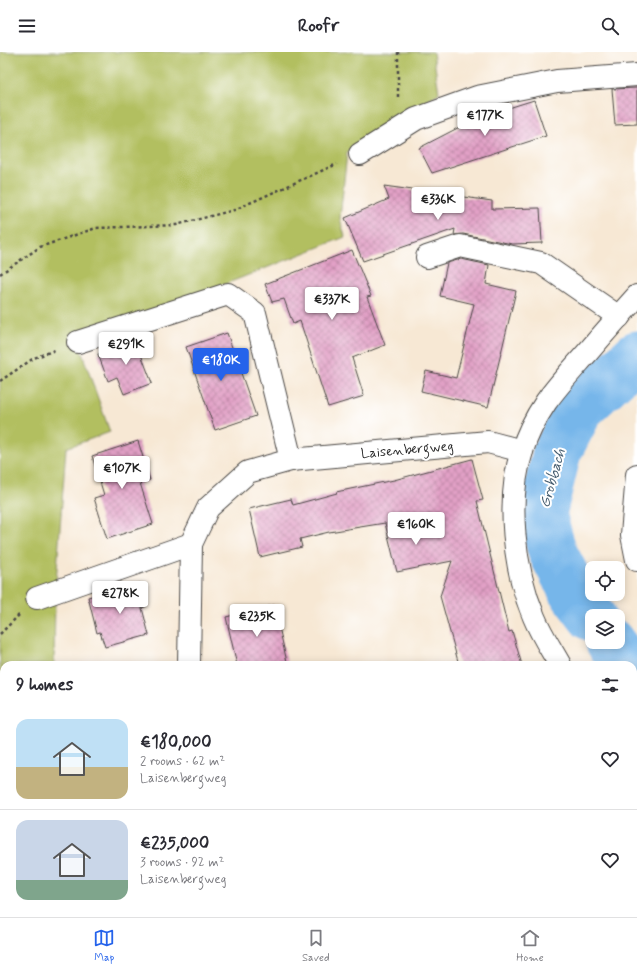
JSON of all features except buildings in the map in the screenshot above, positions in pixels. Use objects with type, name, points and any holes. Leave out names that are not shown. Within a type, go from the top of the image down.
[{"type":"street","points":[[360,154],[416,119],[478,97],[557,81],[637,75]]},
{"type":"street","points":[[427,257],[460,246],[541,263],[619,317]]},
{"type":"street","points":[[78,342],[228,294],[255,313],[291,460]]},
{"type":"street","points":[[558,661],[546,642],[534,617],[518,563],[514,535],[514,507],[516,479],[522,451],[532,426],[562,381],[637,296]]},
{"type":"street","name":"Laisenbergweg","points":[[189,661],[191,544],[208,508],[248,472],[291,460],[488,442],[522,451]]},
{"type":"street","points":[[637,475],[632,535],[637,560]]},
{"type":"street","points":[[37,598],[191,544]]},
{"type":"path","points":[[398,52],[398,97],[416,119]]},
{"type":"path","points":[[0,274],[40,247],[96,228],[176,225],[234,210],[360,154]]},
{"type":"path","points":[[0,381],[34,358],[78,342]]},
{"type":"green space","points":[[0,52],[433,52],[439,93],[347,153],[340,218],[345,237],[78,342],[110,432],[66,448],[55,596],[54,661],[0,661]]},
{"type":"waterway","name":"Grobbach","points":[[586,609],[574,593],[552,551],[542,514],[557,452],[580,408],[637,355]]},
{"type":"waterway","name":"Grobbach","points":[[615,649],[624,661]]}]
